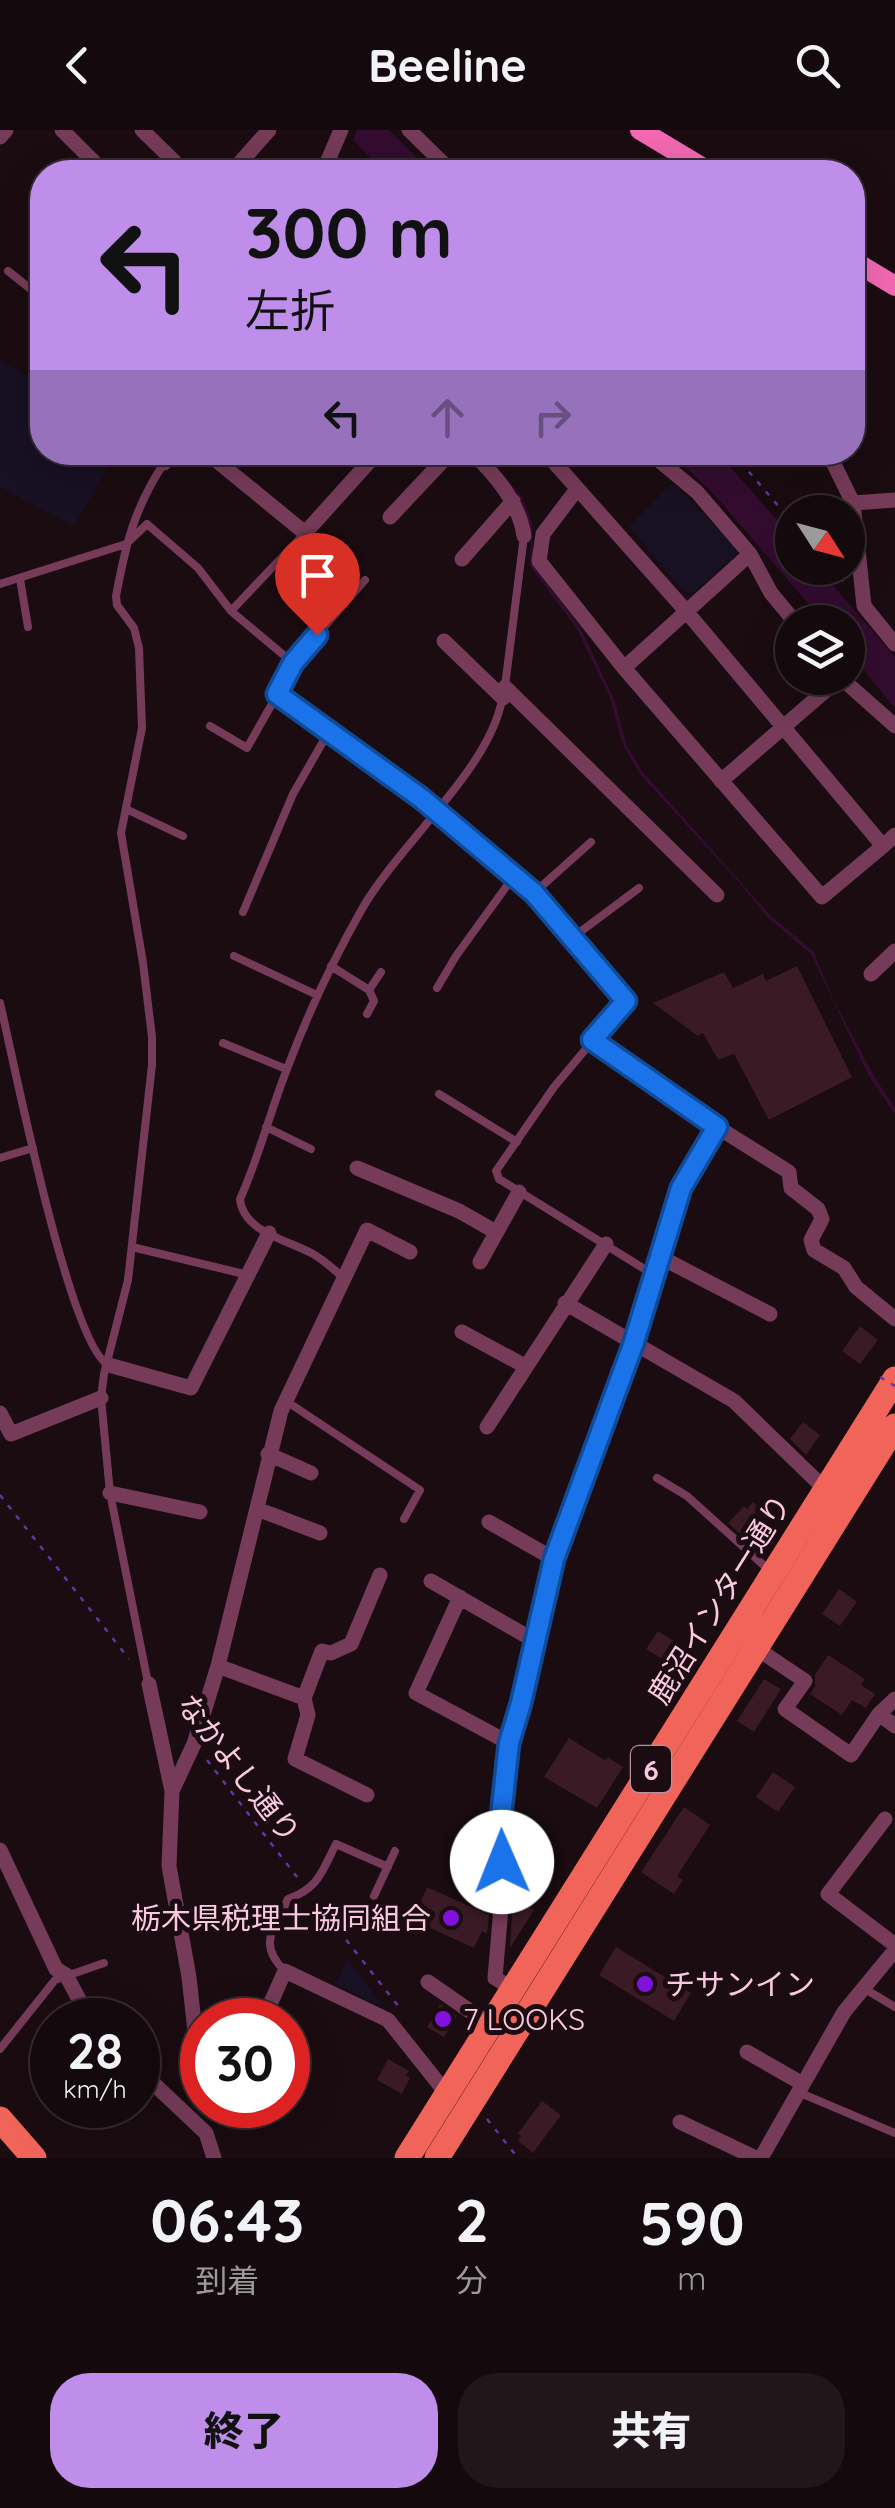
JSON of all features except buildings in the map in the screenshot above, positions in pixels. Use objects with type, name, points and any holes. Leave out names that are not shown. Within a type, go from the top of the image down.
[{"type":"main road","name":"鹿沼インター通り","points":[[437,2158],[746,1642],[773,1574],[890,1381]]},
{"type":"main road","name":"鹿沼インター通り","points":[[407,2158],[512,1988],[895,1426]]},
{"type":"main road","points":[[0,2119],[34,2158]]},
{"type":"street","points":[[0,137],[6,130]]},
{"type":"street","points":[[62,130],[92,160]]},
{"type":"street","points":[[142,130],[173,160]]},
{"type":"street","points":[[246,160],[269,130]]},
{"type":"street","points":[[410,130],[440,160]]},
{"type":"street","points":[[640,130],[690,160]]},
{"type":"street","points":[[328,160],[339,135]]},
{"type":"street","points":[[865,268],[895,286]]},
{"type":"street","points":[[222,465],[305,533],[366,465]]},
{"type":"street","points":[[390,518],[438,465]]},
{"type":"street","points":[[483,465],[513,500],[524,536]]},
{"type":"street","points":[[556,465],[782,726],[889,840],[822,898],[624,668],[539,561],[543,534],[576,489]]},
{"type":"street","points":[[665,465],[697,492],[750,554],[781,605]]},
{"type":"street","points":[[834,465],[849,495]]},
{"type":"street","points":[[462,559],[513,500]]},
{"type":"street","points":[[865,501],[895,500]]},
{"type":"street","points":[[624,668],[750,554]]},
{"type":"street","points":[[862,585],[864,606],[895,644]]},
{"type":"street","points":[[444,641],[504,692],[717,895]]},
{"type":"street","points":[[721,780],[819,695]]},
{"type":"street","points":[[859,695],[895,726]]},
{"type":"street","points":[[871,974],[895,951]]},
{"type":"street","points":[[512,1988],[495,1978],[502,1896],[499,1834],[509,1743],[554,1559],[633,1345],[681,1188],[717,1127],[789,1172],[791,1188],[818,1209],[822,1218],[812,1240],[814,1250],[844,1268],[856,1287],[895,1319]]},
{"type":"street","points":[[357,1168],[459,1211],[496,1232]]},
{"type":"street","points":[[480,1262],[519,1192]]},
{"type":"street","points":[[172,1791],[194,1744],[218,1666],[258,1510],[268,1454],[286,1401],[367,1230],[410,1252]]},
{"type":"street","points":[[109,1365],[191,1388],[269,1233]]},
{"type":"street","points":[[487,1428],[606,1244]]},
{"type":"street","points":[[660,1257],[770,1314]]},
{"type":"street","points":[[565,1303],[734,1401],[826,1489]]},
{"type":"street","points":[[462,1332],[525,1366]]},
{"type":"street","points":[[0,1414],[11,1434],[102,1398]]},
{"type":"street","points":[[268,1454],[311,1473]]},
{"type":"street","points":[[110,1493],[200,1512]]},
{"type":"street","points":[[258,1510],[320,1532]]},
{"type":"street","points":[[489,1522],[554,1559]]},
{"type":"street","points":[[367,1795],[295,1760],[308,1715],[304,1698],[322,1650],[331,1653],[351,1644],[380,1575]]},
{"type":"street","points":[[431,1581],[535,1641]]},
{"type":"street","points":[[460,1597],[416,1692],[509,1743]]},
{"type":"street","points":[[746,1642],[804,1681],[784,1709],[850,1755],[879,1714],[895,1700]]},
{"type":"street","points":[[218,1666],[304,1698]]},
{"type":"street","points":[[148,1684],[172,1791],[168,1866],[191,1998]]},
{"type":"street","points":[[879,1714],[895,1726]]},
{"type":"street","points":[[680,2122],[758,2158],[844,2012],[895,1948],[828,1894],[885,1819]]},
{"type":"street","points":[[0,1850],[56,1969],[66,1975],[78,1998]]},
{"type":"street","points":[[273,1998],[285,1971],[388,2020],[446,2094]]},
{"type":"street","points":[[428,1982],[490,2025]]},
{"type":"street","points":[[747,2052],[800,2088]]},
{"type":"street","points":[[160,2090],[206,2133]]},
{"type":"street","points":[[206,2128],[214,2158]]},
{"type":"lane","points":[[8,271],[30,288]]},
{"type":"lane","points":[[148,1684],[110,1493],[102,1398],[128,1280],[149,1108],[152,1037],[121,834],[142,728],[139,648],[134,628],[117,605],[116,596],[126,544],[141,498],[163,465]]},
{"type":"lane","points":[[0,584],[126,544],[147,524],[198,568],[231,611],[293,663]]},
{"type":"lane","points":[[231,611],[305,533]]},
{"type":"lane","points":[[344,1278],[315,1255],[247,1218],[240,1199],[286,1070],[331,966],[366,904],[497,725],[524,536]]},
{"type":"lane","points":[[20,578],[28,628]]},
{"type":"lane","points":[[210,726],[247,748],[293,663],[365,580]]},
{"type":"lane","points":[[277,694],[437,812],[534,893],[626,1001],[554,1087],[496,1171],[499,1179],[654,1275]]},
{"type":"lane","points":[[243,912],[293,794],[328,733]]},
{"type":"lane","points":[[126,809],[183,836]]},
{"type":"lane","points":[[534,893],[592,842]]},
{"type":"lane","points":[[438,988],[456,956],[514,876]]},
{"type":"lane","points":[[572,938],[639,888]]},
{"type":"lane","points":[[234,956],[317,996]]},
{"type":"lane","points":[[331,966],[369,990],[374,1000],[367,1014]]},
{"type":"lane","points":[[369,990],[381,972]]},
{"type":"lane","points":[[0,1003],[68,1282],[98,1357],[109,1365]]},
{"type":"lane","points":[[592,1040],[717,1127]]},
{"type":"lane","points":[[223,1043],[286,1070]]},
{"type":"lane","points":[[0,1063],[14,1059]]},
{"type":"lane","points":[[439,1094],[517,1142]]},
{"type":"lane","points":[[266,1127],[311,1150]]},
{"type":"lane","points":[[0,1158],[33,1148]]},
{"type":"lane","points":[[132,1247],[248,1274]]},
{"type":"lane","points":[[286,1401],[420,1490],[404,1519]]},
{"type":"lane","points":[[657,1478],[686,1496],[773,1574]]},
{"type":"lane","points":[[285,1971],[270,1957],[268,1942],[288,1899],[308,1892],[336,1844],[388,1867]]},
{"type":"lane","points":[[374,1896],[395,1850]]},
{"type":"lane","points":[[0,2049],[56,1980],[104,1963]]},
{"type":"lane","points":[[863,1988],[895,2007]]},
{"type":"lane","points":[[800,2088],[895,2133]]},
{"type":"path","points":[[743,465],[775,502]]},
{"type":"path","name":"なかよし通り","points":[[0,1496],[148,1684]]},
{"type":"path","name":"なかよし通り","points":[[194,1744],[399,2008]]},
{"type":"path","points":[[484,2116],[518,2158]]},
{"type":"shaded area","points":[[357,130],[389,130],[420,160],[373,160],[353,140]]},
{"type":"shaded area","points":[[0,360],[30,377],[30,465],[109,465],[74,526],[0,487]]},
{"type":"shaded area","points":[[486,465],[494,465],[522,497],[532,523],[533,565],[580,627],[615,701],[626,744],[642,771],[770,915],[814,952],[833,999],[895,1114],[869,1077],[811,954],[768,918],[639,773],[623,745],[610,698],[577,629],[530,566],[531,538]]},
{"type":"shaded area","points":[[683,465],[729,465],[775,518],[775,565],[711,491]]},
{"type":"shaded area","points":[[673,483],[734,545],[736,555],[694,592],[685,593],[629,527]]},
{"type":"shaded area","points":[[792,585],[833,585],[850,605],[809,605]]},
{"type":"shaded area","points":[[865,622],[895,657],[895,708],[865,672]]},
{"type":"shaded area","points":[[348,1959],[383,2007],[335,1984]]},
{"type":"place","name":"栃木県税理士協同組合","points":[[451,1918]]},
{"type":"place","name":"チサンイン","points":[[645,1984]]},
{"type":"place","name":"7 LOOKS","points":[[443,2019]]},
{"type":"route","points":[[317,635],[293,663],[277,694],[421,798],[534,893],[626,1001],[592,1040],[717,1127],[681,1188],[633,1345],[554,1559],[509,1743],[501,1799],[502,1862]]}]
